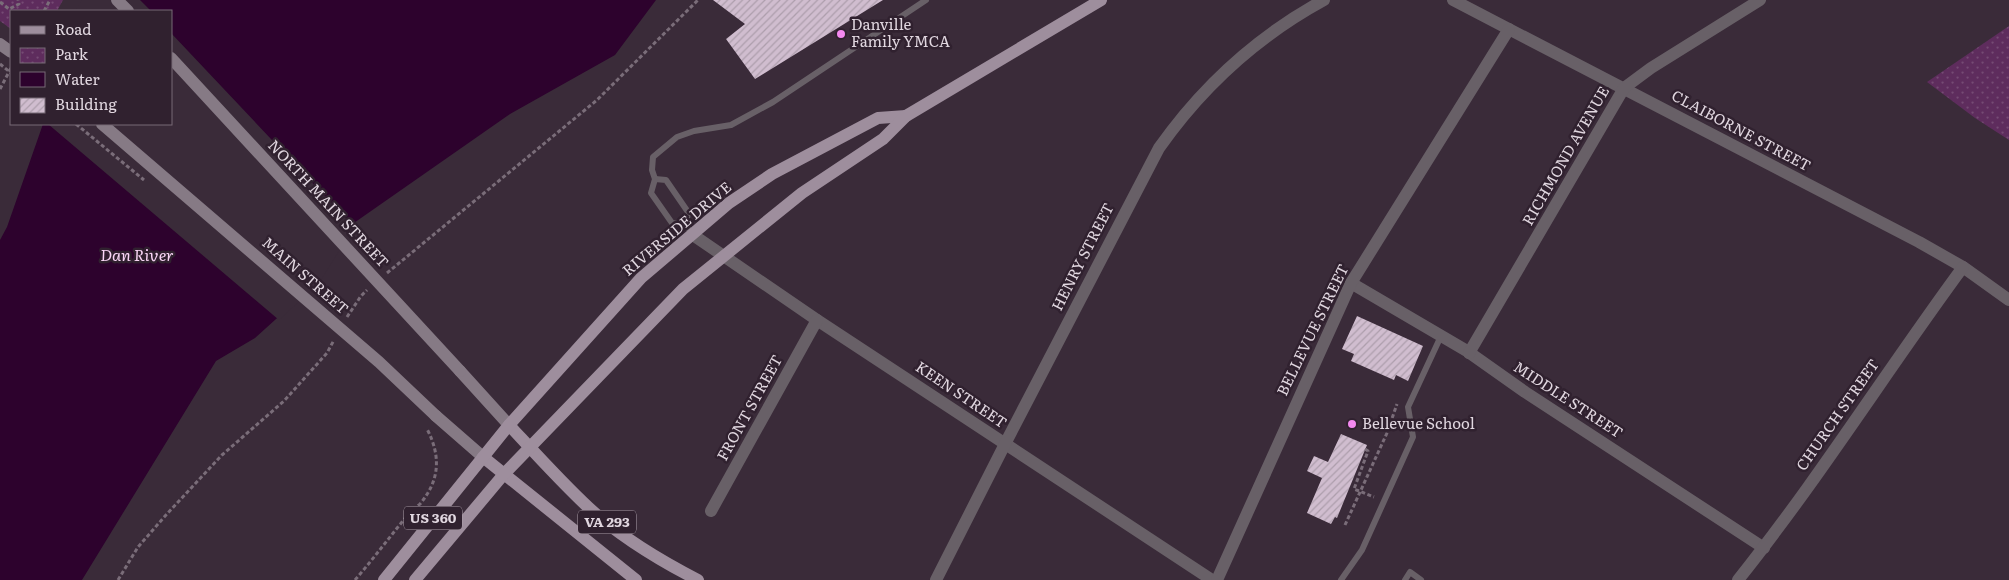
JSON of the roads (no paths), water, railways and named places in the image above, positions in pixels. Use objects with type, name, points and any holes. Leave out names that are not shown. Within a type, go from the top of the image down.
[{"type":"main road","points":[[117,0],[127,10]]},
{"type":"main road","name":"RIVERSIDE DRIVE","points":[[529,447],[683,289],[802,193],[883,139],[906,116],[1100,0]]},
{"type":"main road","name":"NORTH MAIN STREET","points":[[172,59],[509,425]]},
{"type":"main road","name":"RIVERSIDE DRIVE","points":[[509,425],[641,278],[690,230],[787,165],[878,118],[906,116]]},
{"type":"main road","name":"MAIN STREET","points":[[103,125],[379,362],[483,457]]},
{"type":"main road","name":"VA 293","points":[[509,425],[590,509],[626,538],[698,580]]},
{"type":"main road","name":"US 360","points":[[384,580],[509,425]]},
{"type":"main road","name":"US 360","points":[[415,580],[529,447]]},
{"type":"main road","name":"VA 293","points":[[483,457],[636,580]]},
{"type":"street","name":"HENRY STREET","points":[[936,580],[1159,148],[1179,119],[1238,59],[1270,33],[1324,0]]},
{"type":"street","name":"CLAIBORNE STREET","points":[[1453,0],[1963,267],[2009,300]]},
{"type":"street","name":"RICHMOND AVENUE","points":[[1469,353],[1624,88],[1651,68],[1760,0]]},
{"type":"street","name":"BELLEVUE STREET","points":[[1217,580],[1351,283],[1509,29]]},
{"type":"street","name":"KEEN STREET","points":[[690,230],[724,256],[817,320],[1212,580]]},
{"type":"street","name":"CHURCH STREET","points":[[1738,580],[1764,548],[1963,267]]},
{"type":"street","name":"MIDDLE STREET","points":[[1351,283],[1469,353],[1525,392],[1764,548]]},
{"type":"street","name":"FRONT STREET","points":[[711,511],[817,320]]},
{"type":"lane","points":[[655,179],[666,180],[688,212],[690,230],[672,223],[651,193],[655,179],[652,170],[654,157],[678,137],[694,131],[731,125],[773,102],[926,0]]},
{"type":"lane","points":[[1341,580],[1362,550],[1413,437],[1408,407],[1441,336]]},
{"type":"lane","points":[[1405,580],[1410,572],[1421,580]]},
{"type":"water","name":"Dan River","points":[[85,0],[656,0],[615,55],[510,114],[351,225],[317,282],[255,338],[216,361],[82,580],[0,580],[0,240],[7,227],[43,125],[172,125],[172,10],[79,10]]},
{"type":"place","name":"Danville Family YMCA","points":[[841,34]]},
{"type":"place","name":"Bellevue School","points":[[1352,424]]}]
